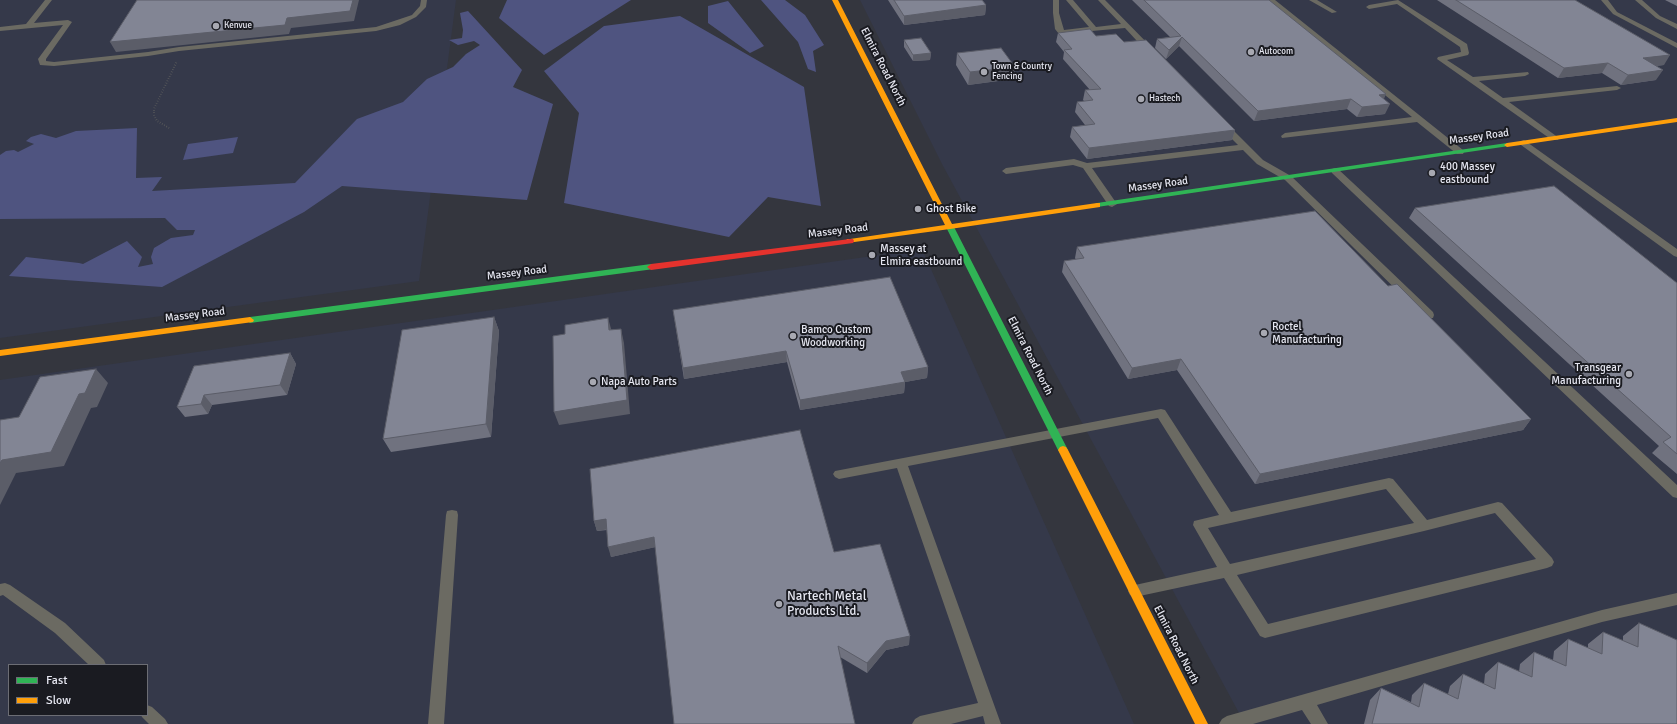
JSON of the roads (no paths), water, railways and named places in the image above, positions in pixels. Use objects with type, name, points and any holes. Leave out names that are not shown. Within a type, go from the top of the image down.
[{"type":"street","name":"Elmira Road North","points":[[835,0],[1202,724]]},
{"type":"street","name":"Massey Road","points":[[0,353],[951,228],[1677,120]]},
{"type":"lane","points":[[28,26],[49,0]]},
{"type":"lane","points":[[0,29],[68,22],[42,59],[42,63],[48,64],[148,54],[183,48],[376,29],[414,16],[423,7],[424,0]]},
{"type":"lane","points":[[1056,0],[1056,13],[1059,29],[1062,32],[1127,26]]},
{"type":"lane","points":[[1069,0],[1094,29]]},
{"type":"lane","points":[[1101,0],[1159,59]]},
{"type":"lane","points":[[1272,0],[1460,152]]},
{"type":"lane","points":[[1312,0],[1334,12]]},
{"type":"lane","points":[[1607,0],[1615,13],[1677,46]]},
{"type":"lane","points":[[1638,0],[1658,17],[1677,27]]},
{"type":"lane","points":[[1369,7],[1398,2],[1464,46],[1465,53],[1441,59],[1554,138]]},
{"type":"lane","points":[[1471,80],[1525,74]]},
{"type":"lane","points":[[1501,101],[1617,88]]},
{"type":"lane","points":[[1285,136],[1419,119]]},
{"type":"lane","points":[[1218,120],[1260,162],[1288,178],[1429,315]]},
{"type":"lane","points":[[1524,143],[1677,254]]},
{"type":"lane","points":[[1006,171],[1074,162],[1086,166],[1245,147]]},
{"type":"lane","points":[[1086,166],[1112,204]]},
{"type":"lane","points":[[1336,171],[1677,493]]},
{"type":"lane","points":[[839,474],[1161,413],[1228,518]]},
{"type":"lane","points":[[901,462],[993,724]]},
{"type":"lane","points":[[1135,591],[1227,571],[1424,526],[1498,507],[1546,562],[1265,631],[1227,571],[1199,525],[1389,483],[1424,526]]},
{"type":"lane","points":[[436,724],[452,516]]},
{"type":"lane","points":[[0,590],[5,589],[60,628],[98,664]]},
{"type":"lane","points":[[1227,724],[1602,616],[1677,599]]},
{"type":"lane","points":[[1306,702],[1320,724]]},
{"type":"lane","points":[[920,724],[987,708]]},
{"type":"lane","points":[[148,713],[160,724]]},
{"type":"place","name":"Kenvue","points":[[216,26]]},
{"type":"place","name":"Autocom","points":[[1251,52]]},
{"type":"place","name":"Town & Country Fencing","points":[[984,72]]},
{"type":"place","name":"Hastech","points":[[1141,99]]},
{"type":"place","name":"400 Massey eastbound","points":[[1432,173]]},
{"type":"place","name":"Ghost Bike","points":[[918,209]]},
{"type":"place","name":"Massey at Elmira eastbound","points":[[872,255]]},
{"type":"place","name":"Roctel Manufacturing","points":[[1264,333]]},
{"type":"place","name":"Bamco Custom Woodworking","points":[[793,336]]},
{"type":"place","name":"Transgear Manufacturing","points":[[1629,374]]},
{"type":"place","name":"Napa Auto Parts","points":[[593,382]]},
{"type":"place","name":"Nartech Metal Products Ltd.","points":[[779,604]]}]
